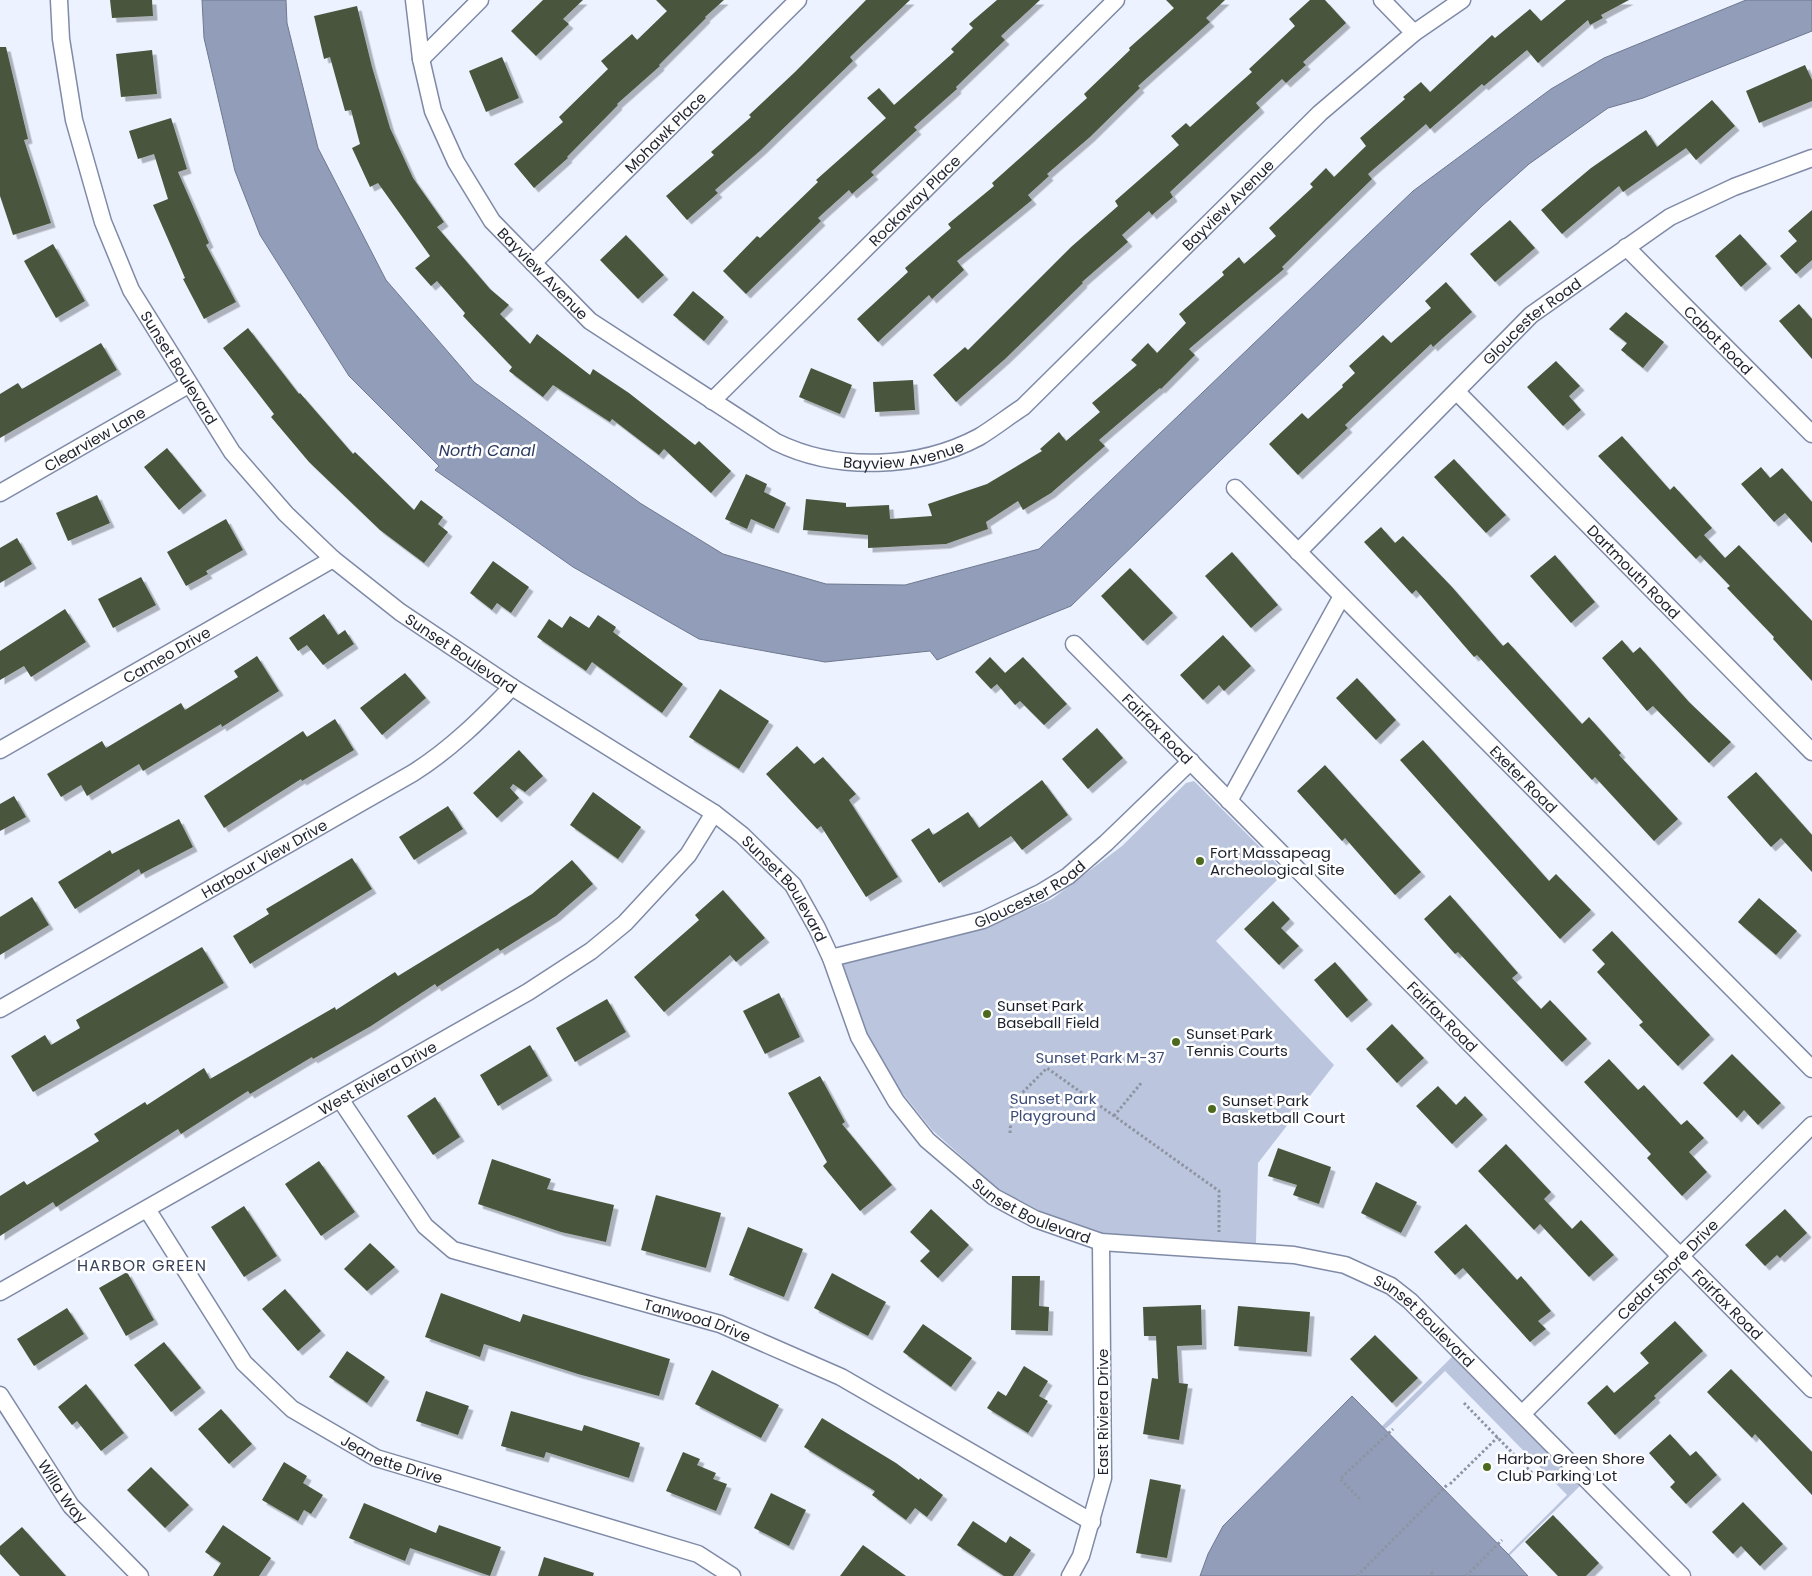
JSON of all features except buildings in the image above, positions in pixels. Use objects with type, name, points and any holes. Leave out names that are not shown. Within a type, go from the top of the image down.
[{"type":"street","name":"Sunset Boulevard","points":[[58,0],[61,39],[74,120],[103,222],[132,290],[188,385],[232,452],[286,514],[334,559],[400,612],[512,687],[714,813],[742,835],[793,886],[817,928],[831,958],[859,1037],[896,1101],[927,1140],[994,1197],[1035,1219],[1101,1242],[1219,1249],[1322,1259],[1345,1265],[1391,1286],[1410,1301],[1682,1576]]},
{"type":"street","name":"Bayview Avenue","points":[[414,0],[420,59],[433,111],[456,162],[492,221],[590,321],[776,442],[790,449],[830,460],[871,463],[907,459],[940,452],[979,437],[1023,406],[1320,113],[1414,33],[1462,0]]},
{"type":"street","points":[[420,59],[480,0]]},
{"type":"street","name":"Mohawk Place","points":[[533,263],[798,0]]},
{"type":"street","name":"Rockaway Place","points":[[712,401],[1116,0]]},
{"type":"street","points":[[1382,0],[1414,33]]},
{"type":"street","name":"Gloucester Road","points":[[1298,552],[1531,315],[1626,246],[1670,217],[1734,187],[1812,158]]},
{"type":"street","name":"Cabot Road","points":[[1626,246],[1812,434]]},
{"type":"street","name":"Clearview Lane","points":[[0,493],[188,385]]},
{"type":"street","name":"Dartmouth Road","points":[[1457,392],[1812,752]]},
{"type":"street","name":"Exeter Road","points":[[1235,488],[1812,1069]]},
{"type":"street","name":"Cameo Drive","points":[[0,750],[334,559]]},
{"type":"street","points":[[1229,801],[1342,596]]},
{"type":"street","name":"Fairfax Road","points":[[1074,644],[1812,1389]]},
{"type":"street","name":"Harbour View Drive","points":[[0,1009],[414,773],[443,754],[512,687]]},
{"type":"street","name":"Gloucester Road","points":[[831,958],[983,920],[1040,893],[1068,876],[1106,843],[1191,762]]},
{"type":"street","name":"West Riviera Drive","points":[[0,1292],[528,992],[592,951],[625,924],[688,855],[714,813]]},
{"type":"street","name":"Tanwood Drive","points":[[340,1099],[425,1226],[454,1250],[720,1324],[841,1377],[1092,1522]]},
{"type":"street","name":"Cedar Shore Drive","points":[[1522,1414],[1812,1125]]},
{"type":"street","name":"Jeanette Drive","points":[[147,1209],[244,1363],[292,1409],[376,1458],[698,1554],[732,1576]]},
{"type":"street","name":"East Riviera Drive","points":[[1070,1576],[1082,1556],[1103,1478],[1101,1242]]},
{"type":"street","name":"Willa Way","points":[[0,1395],[71,1506],[140,1576]]},
{"type":"path","points":[[1010,1133],[1012,1103],[1047,1068],[1219,1191],[1219,1249]]},
{"type":"path","points":[[1114,1116],[1142,1082]]},
{"type":"path","points":[[1464,1403],[1532,1473]]},
{"type":"path","points":[[1360,1499],[1340,1479],[1393,1429]]},
{"type":"path","points":[[1357,1576],[1498,1437]]},
{"type":"path","points":[[1466,1576],[1502,1540]]},
{"type":"path","points":[[1432,1572],[1435,1576]]},
{"type":"green space","name":"Sunset Park M-37","points":[[1194,781],[1285,872],[1216,941],[1334,1065],[1258,1163],[1256,1243],[1106,1235],[1044,1213],[997,1188],[932,1130],[896,1085],[864,1030],[841,964],[987,928],[1052,899],[1122,846],[1186,783]]},
{"type":"green space","points":[[1456,1353],[1585,1481],[1509,1556],[1508,1554],[1567,1495],[1445,1371],[1391,1424],[1385,1429],[1382,1426]]},
{"type":"water","name":"North Canal","points":[[202,0],[286,0],[287,23],[318,148],[386,280],[474,382],[640,503],[723,554],[826,584],[905,585],[1039,549],[1413,191],[1551,89],[1604,58],[1746,0],[1812,0],[1812,31],[1643,98],[1608,108],[1529,164],[1482,206],[1071,606],[937,660],[930,651],[825,662],[699,639],[573,567],[435,470],[439,466],[349,376],[260,235],[235,171],[204,38]]},
{"type":"water","points":[[1352,1396],[1528,1576],[1200,1576],[1208,1554],[1223,1526]]},
{"type":"place","name":"Fort Massapeag Archeological Site","points":[[1200,861]]},
{"type":"place","name":"Sunset Park Baseball Field","points":[[987,1014]]},
{"type":"place","name":"Sunset Park Tennis Courts","points":[[1176,1042]]},
{"type":"place","name":"Sunset Park Basketball Court","points":[[1212,1109]]},
{"type":"place","name":"Harbor Green Shore Club Parking Lot","points":[[1487,1467]]},
{"type":"district","name":"HARBOR GREEN","points":[[142,1265]]},
{"type":"park label","name":"Sunset Park Playground","points":[[1053,1106]]}]
